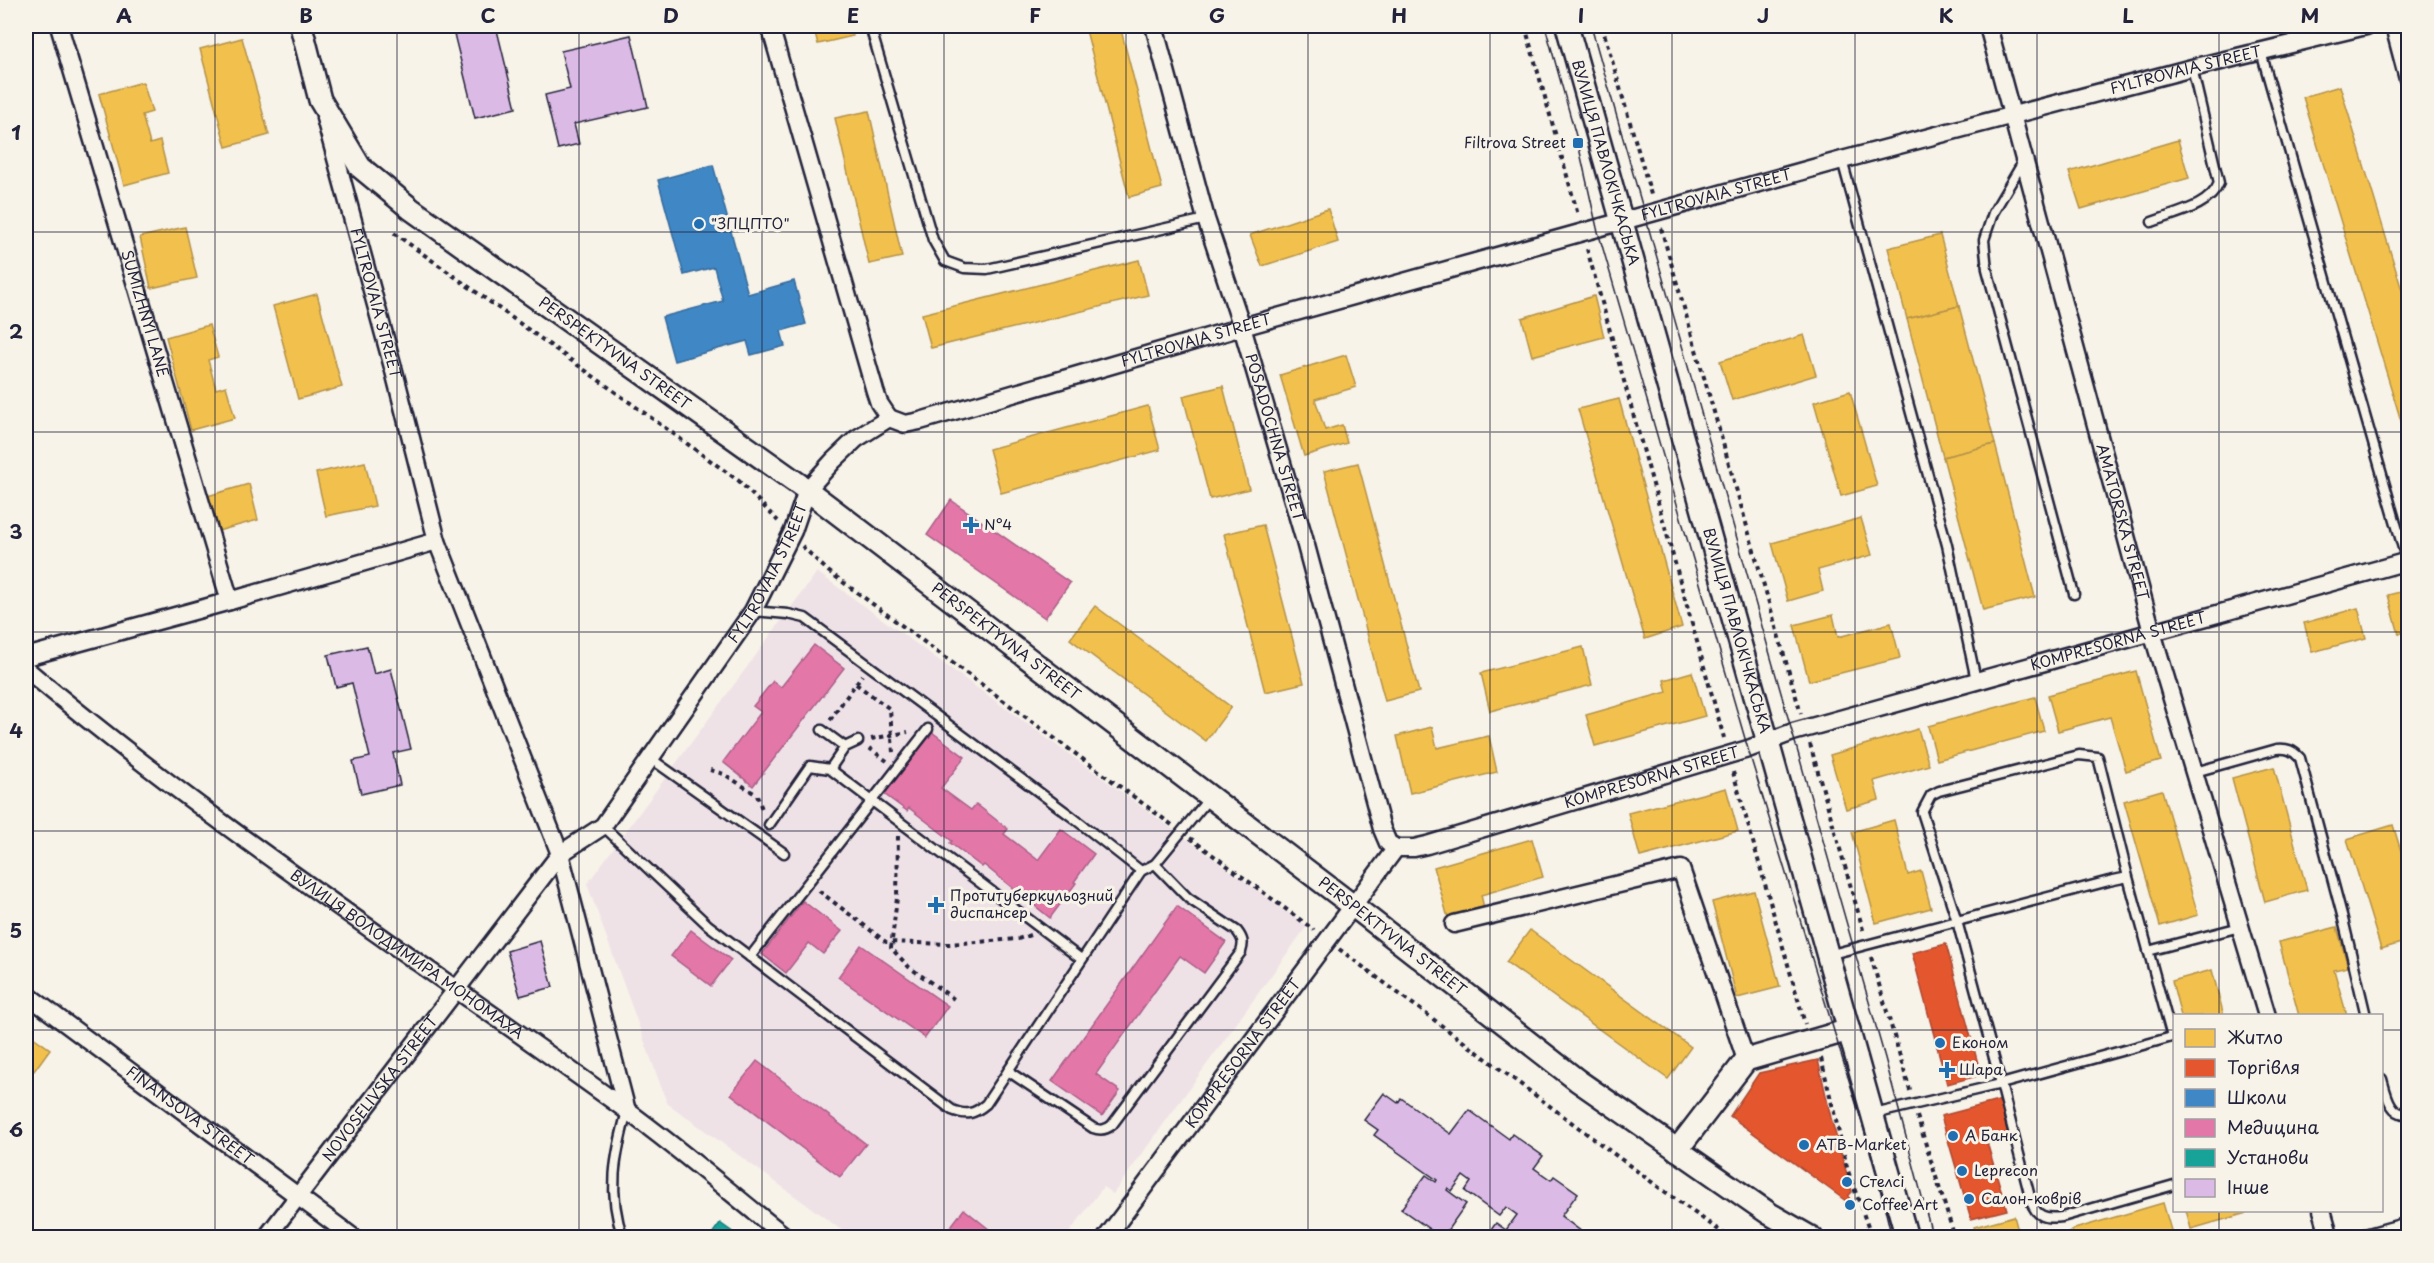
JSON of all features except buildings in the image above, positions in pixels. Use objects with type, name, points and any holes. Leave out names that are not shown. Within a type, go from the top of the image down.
[{"type":"street","name":"SUMIZHNYI LANE","points":[[59,26],[230,602]]},
{"type":"street","name":"PERSPEKTYVNA STREET","points":[[301,26],[320,100],[360,166],[411,209],[807,490],[1352,905],[1576,1080],[1770,1214],[1812,1238]]},
{"type":"street","points":[[770,26],[875,391],[879,403],[889,418]]},
{"type":"street","name":"POSADOCHNA STREET","points":[[1154,26],[1206,219],[1242,327],[1304,538],[1382,829],[1388,843],[1396,848]]},
{"type":"street","name":"ВУЛИЦЯ ПАВЛОКІЧКАСЬКА","points":[[1567,26],[1908,1238]]},
{"type":"street","name":"AMATORSKA STREET","points":[[1988,26],[2152,632],[2266,1014]]},
{"type":"street","name":"FYLTROVAIA STREET","points":[[320,100],[394,371],[436,541],[560,854],[603,826],[753,611],[791,534],[807,490],[856,439],[889,418],[905,424],[920,421],[1242,327],[1842,160],[2192,68],[2367,26]]},
{"type":"street","points":[[2394,26],[2409,79]]},
{"type":"street","points":[[26,657],[230,602],[436,541]]},
{"type":"street","name":"KOMPRESORNA STREET","points":[[1106,1238],[1396,848],[1420,846],[1976,680],[2408,561]]},
{"type":"street","name":"ВУЛИЦЯ ВОЛОДИМИРА МОНОМАХА","points":[[26,669],[74,710],[224,823],[627,1111],[787,1238]]},
{"type":"street","points":[[560,854],[627,1111]]},
{"type":"street","name":"NOVOSELIVSKA STREET","points":[[266,1238],[560,854]]},
{"type":"street","points":[[1454,924],[1681,869],[1746,1060]]},
{"type":"street","name":"FINANSOVA STREET","points":[[26,994],[354,1238]]},
{"type":"street","points":[[1677,1150],[1746,1060],[1849,1030]]},
{"type":"street","points":[[2323,1212],[2330,1238]]},
{"type":"street","name":"PERSPEKTYVNA STREET","points":[[1770,1214],[1796,1238]]},
{"type":"street","points":[[2365,1238],[2409,1226]]},
{"type":"lane","points":[[870,26],[933,240],[945,261],[964,268],[987,268],[1206,219]]},
{"type":"lane","points":[[2260,52],[2408,561]]},
{"type":"lane","points":[[2152,222],[2206,201],[2215,193],[2219,183],[2192,68]]},
{"type":"lane","points":[[2025,159],[1992,213],[1984,240],[1987,269],[2074,594]]},
{"type":"lane","points":[[1842,160],[1947,545],[1976,680]]},
{"type":"lane","points":[[753,611],[806,618],[1141,871]]},
{"type":"lane","points":[[750,957],[928,729]]},
{"type":"lane","points":[[822,730],[845,747]]},
{"type":"lane","points":[[830,769],[845,747],[858,741]]},
{"type":"lane","points":[[2195,772],[2277,749],[2285,748],[2300,758],[2366,1014]]},
{"type":"lane","points":[[1874,1114],[2001,1084],[2173,1040],[2128,878],[2098,757],[2079,755],[1930,795],[1922,812],[1957,921],[2001,1084],[2031,1201],[2036,1213],[2042,1217],[2062,1217],[2173,1186]]},
{"type":"lane","points":[[650,758],[784,853]]},
{"type":"lane","points":[[769,825],[810,766],[830,769],[1081,959]]},
{"type":"lane","points":[[603,826],[708,926],[952,1110],[964,1114],[976,1112],[986,1104],[1141,871],[1155,864],[1210,797]]},
{"type":"lane","points":[[1008,1071],[1093,1128],[1100,1131],[1107,1130],[1113,1125],[1240,952],[1244,945],[1237,931],[1188,898],[1155,864]]},
{"type":"lane","points":[[1828,955],[2128,878]]},
{"type":"lane","points":[[2148,951],[2240,927]]},
{"type":"lane","points":[[2383,1082],[2393,1109],[2409,1114]]},
{"type":"lane","points":[[623,1238],[616,1216],[613,1174],[627,1111]]},
{"type":"path","points":[[1524,26],[1805,1024],[1814,1040],[1832,1102],[1848,1171],[1872,1238]]},
{"type":"path","points":[[1602,26],[1696,350]]},
{"type":"path","points":[[394,233],[739,481],[828,571],[1730,1238]]},
{"type":"path","points":[[822,730],[868,666]]},
{"type":"path","points":[[856,684],[890,710],[893,765],[858,741]]},
{"type":"path","points":[[858,741],[928,729]]},
{"type":"path","points":[[897,820],[897,898],[891,948],[909,967],[954,999]]},
{"type":"path","points":[[891,942],[949,944],[1018,939],[1040,929]]},
{"type":"path","points":[[1910,1092],[1955,1238]]},
{"type":"shaded area","name":"Протитуберкульозний диспансер","points":[[817,572],[1307,926],[1113,1194],[1103,1187],[1066,1237],[851,1237],[667,1103],[587,884]]},
{"type":"tram line","points":[[1545,26],[1578,143],[1597,228],[1748,749],[1873,1159],[1892,1238]]},
{"type":"tram line","points":[[1591,26],[1885,1058],[1933,1238]]},
{"type":"place","name":"Filtrova Street","points":[[1578,143]]},
{"type":"place","name":"\"ЗПЦПТО\"","points":[[699,224]]},
{"type":"place","name":"N°4","points":[[971,525]]},
{"type":"place","name":"Протитуберкульозний диспансер","points":[[936,905]]},
{"type":"place","name":"Економ","points":[[1940,1043]]},
{"type":"place","name":"Шара","points":[[1947,1070]]},
{"type":"place","name":"А Банк","points":[[1953,1136]]},
{"type":"place","name":"ATB-Market","points":[[1804,1145]]},
{"type":"place","name":"Leprecon","points":[[1962,1171]]},
{"type":"place","name":"Стелсі","points":[[1847,1182]]},
{"type":"place","name":"Салон-коврів","points":[[1969,1199]]},
{"type":"place","name":"Coffee Art","points":[[1850,1205]]}]
